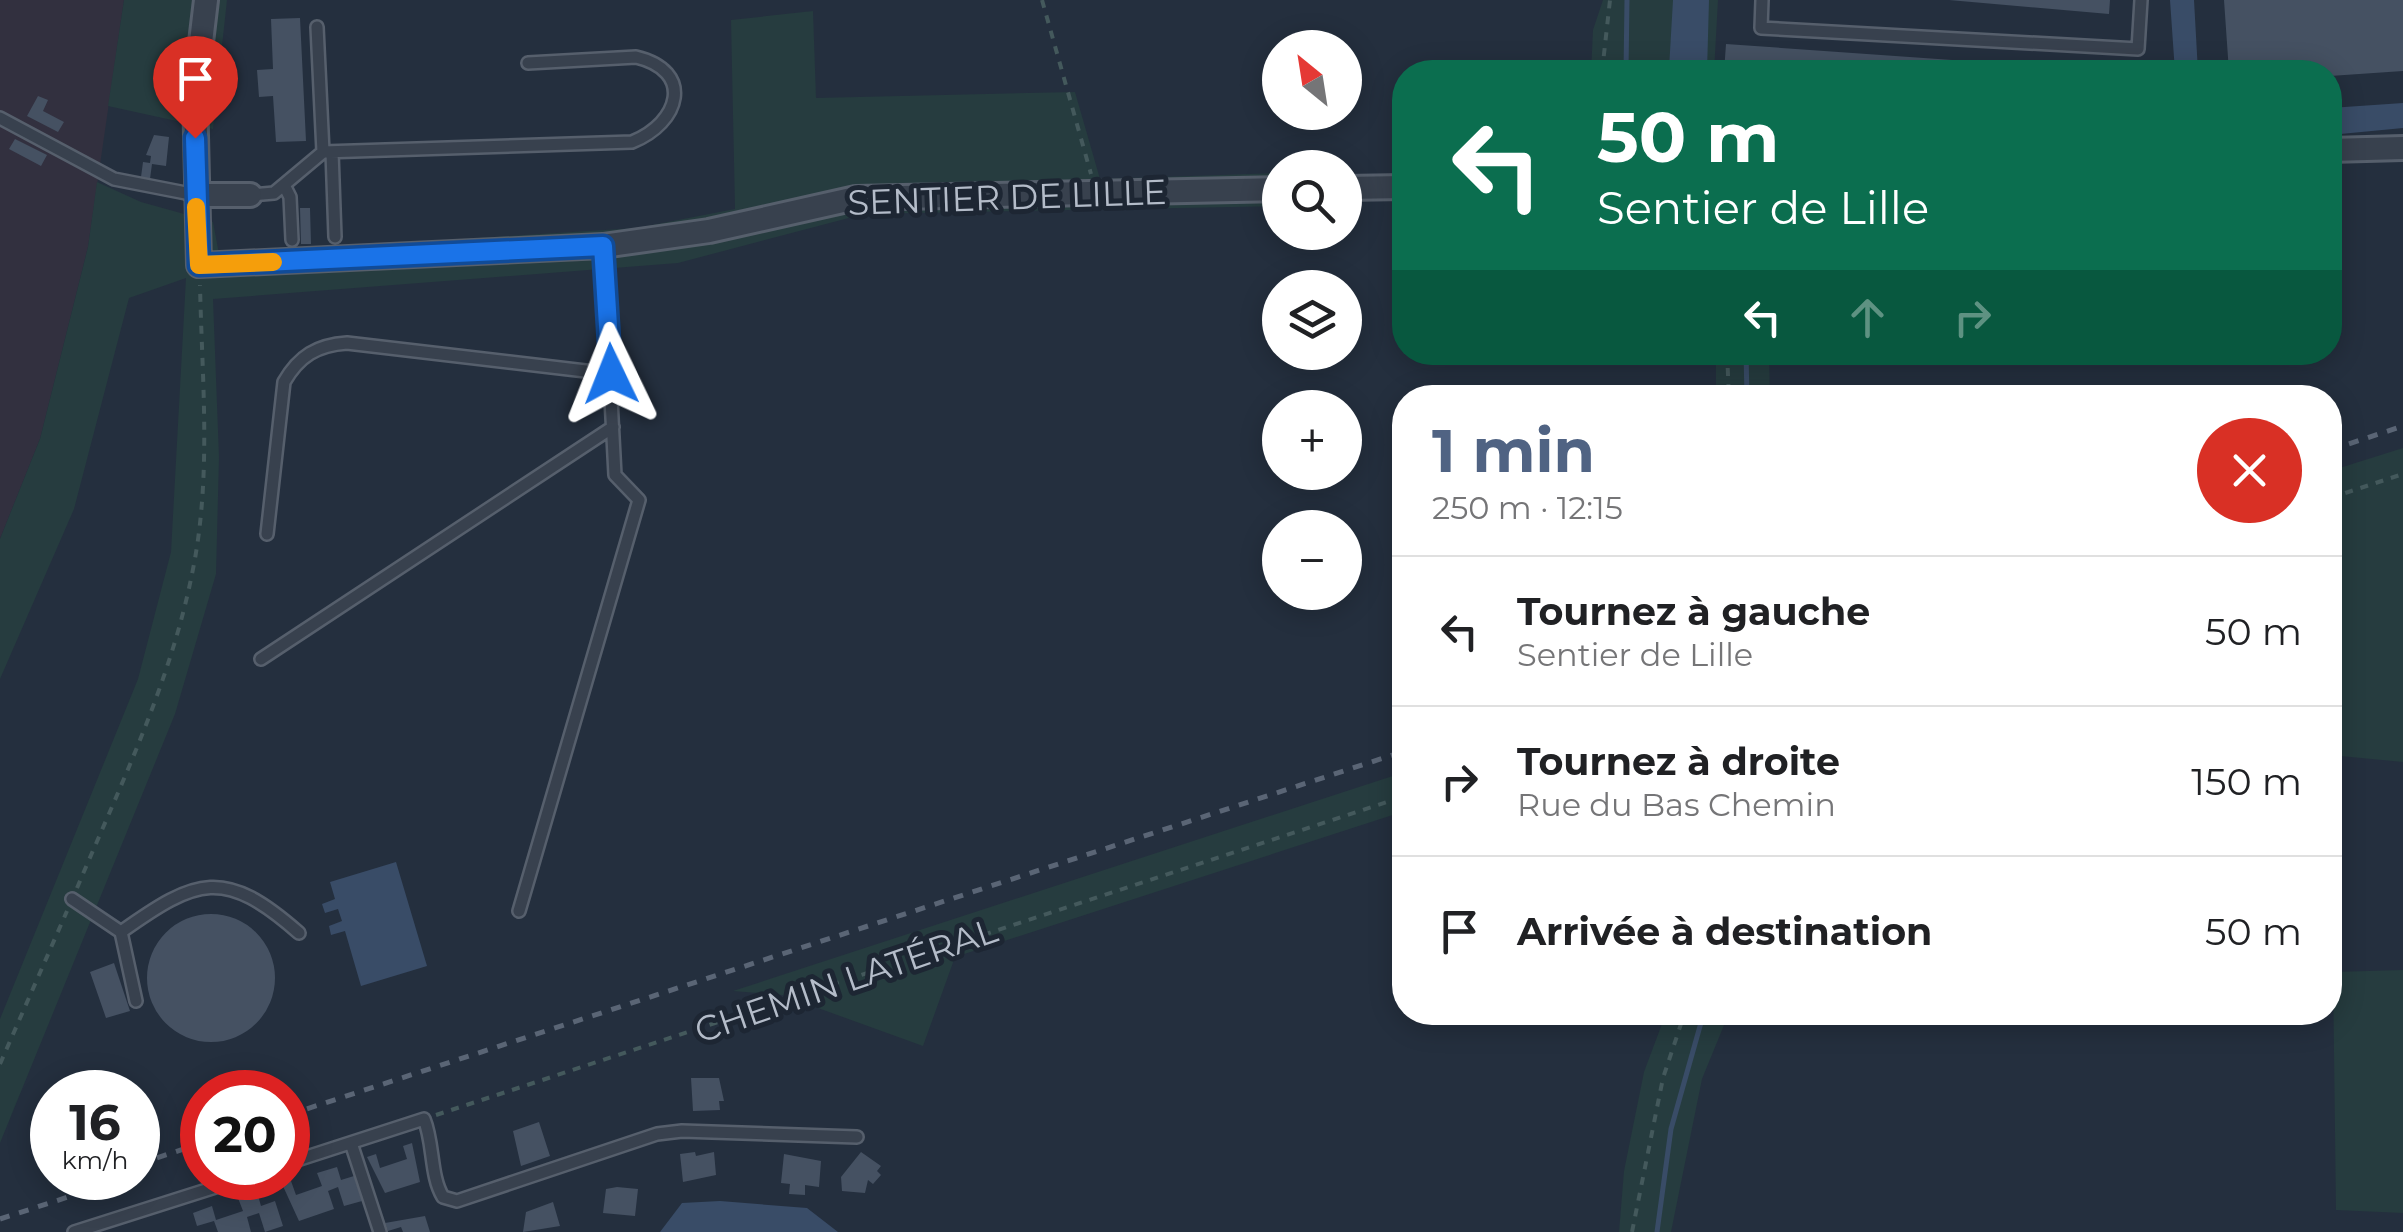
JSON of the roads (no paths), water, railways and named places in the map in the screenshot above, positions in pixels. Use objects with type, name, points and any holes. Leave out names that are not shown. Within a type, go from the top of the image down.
[{"type":"street","points":[[206,0],[195,93],[196,195],[250,195]]},
{"type":"street","points":[[2342,150],[2403,148]]},
{"type":"street","points":[[1362,188],[1392,187]]},
{"type":"street","name":"SENTIER DE LILLE","points":[[196,195],[199,265],[603,246],[710,231],[856,198],[1262,189]]},
{"type":"lane","points":[[1762,0],[1761,28],[2138,48],[2141,0]]},
{"type":"lane","points":[[317,28],[335,237]]},
{"type":"lane","points":[[250,195],[274,193],[328,152],[632,142],[653,134],[670,117],[675,93],[665,72],[651,60],[636,57],[528,63]]},
{"type":"lane","points":[[0,118],[114,179],[196,195]]},
{"type":"lane","points":[[284,184],[290,196],[292,240]]},
{"type":"lane","points":[[519,911],[639,500],[615,474],[603,246]]},
{"type":"lane","points":[[267,534],[284,382],[293,366],[326,344],[346,343],[611,374]]},
{"type":"lane","points":[[261,659],[613,428]]},
{"type":"lane","points":[[121,932],[176,893],[216,886],[264,902],[299,934]]},
{"type":"lane","points":[[72,899],[121,932],[136,1001]]},
{"type":"lane","points":[[310,1156],[424,1119],[434,1146],[437,1186],[443,1197],[457,1201],[657,1134],[682,1131],[857,1138]]},
{"type":"lane","points":[[351,1143],[380,1232]]},
{"type":"lane","points":[[74,1232],[180,1198]]},
{"type":"water","points":[[1673,0],[1709,0],[1707,60],[1670,60]]},
{"type":"water","points":[[2170,0],[2194,0],[2197,60],[2174,60]]},
{"type":"water","points":[[2403,103],[2403,128],[2342,134],[2342,107]]},
{"type":"water","points":[[396,862],[427,966],[361,986],[345,931],[331,935],[329,926],[342,921],[338,909],[325,913],[322,904],[335,899],[330,882]]},
{"type":"water","points":[[720,1201],[807,1208],[838,1232],[660,1232],[682,1203]]},
{"type":"waterway","points":[[1626,60],[1627,0]]},
{"type":"waterway","points":[[1746,365],[1747,385]]},
{"type":"waterway","points":[[1657,1232],[1671,1129],[1700,1025]]},
{"type":"railway","points":[[2342,446],[2403,426]]},
{"type":"railway","points":[[310,1108],[1392,755]]},
{"type":"railway","points":[[160,1157],[180,1150]]},
{"type":"railway","points":[[0,1219],[59,1200]]}]
